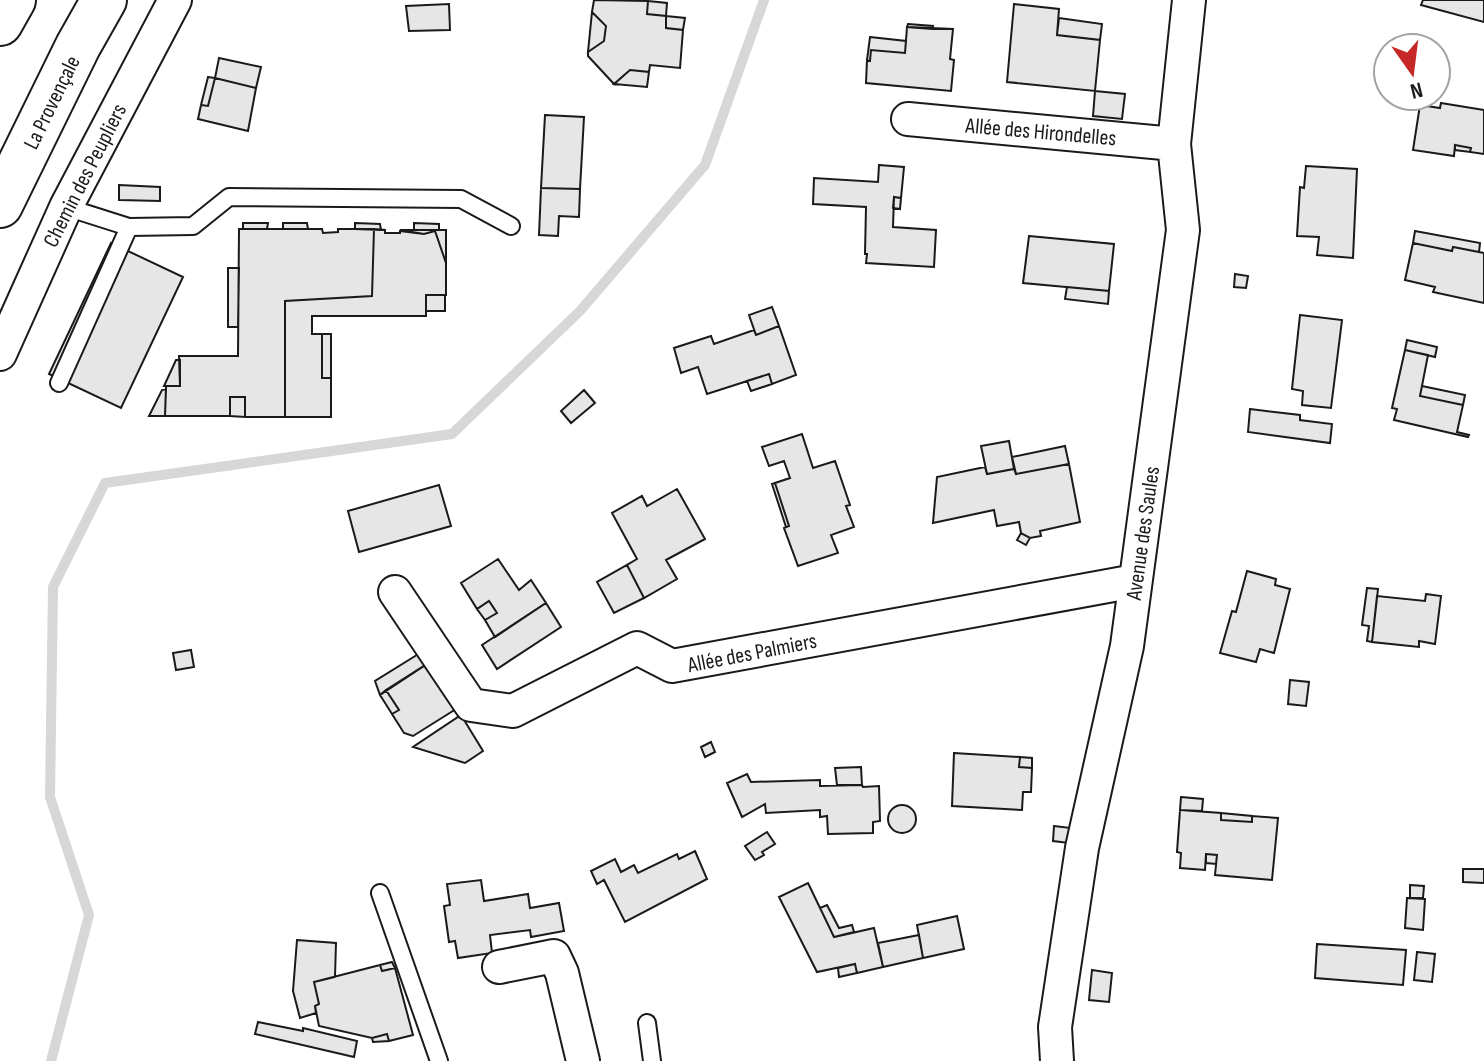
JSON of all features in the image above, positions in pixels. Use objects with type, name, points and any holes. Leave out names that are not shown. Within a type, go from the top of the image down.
[{"type":"highway","points":[[0,23],[13,0]]},
{"type":"highway","name":"La Provençale","points":[[0,205],[104,0]]},
{"type":"street","name":"Chemin des Peupliers","points":[[0,354],[66,207],[175,0]]},
{"type":"street","name":"Avenue des Saules","points":[[1057,1061],[1055,1027],[1082,848],[1127,646],[1183,230],[1174,144],[1189,0]]},
{"type":"street","name":"Allée des Hirondelles","points":[[908,119],[1174,144]]},
{"type":"street","name":"Allée des Palmiers","points":[[395,592],[471,705],[513,711],[637,648],[672,666],[1135,581]]},
{"type":"street","points":[[499,967],[554,956],[562,973],[583,1061]]},
{"type":"lane","points":[[66,207],[129,227],[193,226],[229,197],[461,199],[511,226]]},
{"type":"lane","points":[[59,383],[129,227]]},
{"type":"lane","points":[[380,893],[439,1061]]},
{"type":"lane","points":[[647,1023],[652,1061]]},
{"type":"building","points":[[594,0],[648,1],[647,14],[666,16],[666,28],[683,30],[680,68],[650,65],[649,72],[630,70],[614,84],[588,56],[588,52],[604,41],[606,26],[592,12]]},
{"type":"building","points":[[1423,0],[1484,0],[1484,22],[1421,5]]},
{"type":"building","points":[[648,1],[667,3],[666,16],[647,14]]},
{"type":"building","points":[[449,4],[450,30],[409,31],[406,6]]},
{"type":"building","points":[[1014,4],[1059,9],[1057,35],[1100,40],[1095,91],[1007,82]]},
{"type":"building","points":[[592,12],[606,26],[604,41],[588,52]]},
{"type":"building","points":[[666,16],[685,18],[683,30],[666,28]]},
{"type":"building","points":[[1059,18],[1102,24],[1100,40],[1057,35]]},
{"type":"building","points":[[908,24],[933,26],[932,29],[907,27]]},
{"type":"building","points":[[907,27],[953,29],[951,91],[866,83],[867,60],[870,61],[871,50],[905,53]]},
{"type":"building","points":[[870,37],[906,41],[905,53],[871,50],[870,61],[867,60]]},
{"type":"building","points":[[219,58],[261,67],[256,88],[215,78]]},
{"type":"building","points":[[630,70],[649,72],[647,87],[614,84]]},
{"type":"building","points":[[208,77],[215,78],[208,106],[201,105]]},
{"type":"building","points":[[215,78],[256,88],[248,131],[198,119],[201,105],[208,106]]},
{"type":"building","points":[[1095,91],[1125,94],[1122,119],[1093,116]]},
{"type":"building","points":[[1452,105],[1484,110],[1484,154],[1455,145],[1454,156],[1413,150],[1419,112],[1452,112]]},
{"type":"building","points":[[545,115],[584,117],[580,189],[541,188]]},
{"type":"building","points":[[1455,145],[1471,148],[1470,152],[1455,150]]},
{"type":"building","points":[[879,165],[904,167],[901,198],[894,197],[893,227],[936,230],[934,267],[866,263],[866,207],[813,204],[814,178],[878,182]]},
{"type":"building","points":[[1306,166],[1357,169],[1353,258],[1317,255],[1319,237],[1297,236],[1300,187],[1304,188]]},
{"type":"building","points":[[119,185],[160,187],[160,201],[119,200]]},
{"type":"building","points":[[541,188],[580,189],[579,217],[559,216],[558,236],[539,235]]},
{"type":"building","points":[[894,197],[901,198],[900,209],[893,208]]},
{"type":"building","points":[[243,223],[268,223],[267,229],[243,229]]},
{"type":"building","points":[[283,223],[307,223],[308,229],[283,229]]},
{"type":"building","points":[[355,223],[380,224],[381,230],[355,229]]},
{"type":"building","points":[[414,223],[439,224],[439,230],[414,230]]},
{"type":"building","points":[[239,229],[322,229],[323,233],[338,232],[338,229],[374,229],[372,296],[285,301],[285,417],[245,417],[245,397],[230,397],[230,416],[165,416],[166,386],[180,386],[179,356],[238,356]]},
{"type":"building","points":[[374,229],[385,230],[385,233],[424,234],[435,231],[446,263],[446,295],[426,295],[426,316],[312,316],[312,334],[322,334],[322,378],[331,378],[331,417],[285,417],[285,301],[372,296]]},
{"type":"building","points":[[400,230],[446,230],[446,263],[435,231],[424,234]]},
{"type":"building","points":[[1415,231],[1480,243],[1479,252],[1453,247],[1452,251],[1413,243]]},
{"type":"building","points":[[1029,236],[1114,244],[1109,291],[1023,283]]},
{"type":"building","points":[[111,243],[183,277],[121,408],[49,374]]},
{"type":"building","points":[[1413,243],[1452,251],[1453,247],[1484,253],[1484,303],[1433,292],[1435,287],[1405,280]]},
{"type":"building","points":[[228,268],[239,268],[238,327],[228,327]]},
{"type":"building","points":[[1235,274],[1248,276],[1246,288],[1234,287]]},
{"type":"building","points":[[1067,287],[1109,291],[1108,304],[1065,299]]},
{"type":"building","points":[[426,295],[445,295],[445,311],[426,311]]},
{"type":"building","points":[[772,307],[779,326],[756,335],[749,315]]},
{"type":"building","points":[[1300,315],[1342,320],[1331,408],[1302,405],[1303,391],[1292,389]]},
{"type":"building","points":[[779,326],[796,375],[772,384],[769,374],[707,394],[698,367],[681,373],[674,348],[711,336],[714,344],[754,330],[756,335]]},
{"type":"building","points":[[322,334],[331,334],[331,378],[322,378]]},
{"type":"building","points":[[1407,340],[1437,347],[1435,357],[1405,350]]},
{"type":"building","points":[[1405,350],[1428,355],[1420,396],[1463,405],[1457,432],[1468,437],[1394,420],[1397,409],[1392,408]]},
{"type":"building","points":[[176,360],[180,360],[180,386],[164,386]]},
{"type":"building","points":[[769,374],[772,384],[751,391],[747,381]]},
{"type":"building","points":[[1422,386],[1465,395],[1463,405],[1420,396]]},
{"type":"building","points":[[166,389],[165,416],[149,416],[162,390]]},
{"type":"building","points":[[584,390],[595,403],[571,423],[561,411]]},
{"type":"building","points":[[230,397],[245,397],[245,417],[230,416]]},
{"type":"building","points":[[1250,409],[1300,415],[1300,420],[1332,424],[1330,443],[1248,432]]},
{"type":"building","points":[[802,434],[813,468],[835,461],[854,527],[831,535],[838,553],[798,566],[784,528],[789,526],[775,483],[790,478],[784,461],[769,466],[762,447]]},
{"type":"building","points":[[1009,441],[1014,469],[987,474],[981,446]]},
{"type":"building","points":[[1065,446],[1069,464],[1016,474],[1012,457]]},
{"type":"building","points":[[1069,464],[1080,522],[1040,531],[1041,536],[1030,538],[1021,533],[1019,522],[997,526],[994,510],[933,523],[937,477],[985,467],[987,474],[1014,469],[1016,474]]},
{"type":"building","points":[[775,483],[789,526],[786,527],[772,484]]},
{"type":"building","points":[[439,485],[451,526],[359,552],[348,511]]},
{"type":"building","points":[[677,489],[705,539],[666,560],[677,579],[644,598],[627,565],[637,559],[612,513],[642,496],[647,506]]},
{"type":"building","points":[[1021,533],[1030,538],[1026,545],[1017,540]]},
{"type":"building","points":[[498,559],[519,590],[531,580],[546,603],[495,637],[485,620],[497,613],[489,601],[477,609],[461,583]]},
{"type":"building","points":[[627,565],[644,598],[614,613],[597,582]]},
{"type":"building","points":[[1247,571],[1276,579],[1275,585],[1290,589],[1274,653],[1260,649],[1256,662],[1220,653]]},
{"type":"building","points":[[1367,588],[1378,589],[1372,642],[1367,641],[1369,626],[1362,625]]},
{"type":"building","points":[[1426,594],[1441,596],[1435,644],[1419,641],[1419,647],[1372,642],[1377,596],[1425,601]]},
{"type":"building","points":[[489,601],[497,613],[485,620],[477,609]]},
{"type":"building","points":[[546,603],[561,627],[497,669],[482,645]]},
{"type":"building","points":[[191,650],[194,667],[176,670],[173,653]]},
{"type":"building","points":[[420,653],[427,664],[380,695],[375,681]]},
{"type":"building","points":[[427,664],[456,709],[413,736],[404,733],[392,714],[399,710],[386,690]]},
{"type":"building","points":[[1290,680],[1309,682],[1306,706],[1288,704]]},
{"type":"building","points":[[386,690],[399,710],[392,714],[380,695]]},
{"type":"building","points":[[461,715],[483,751],[465,763],[413,747]]},
{"type":"building","points":[[711,742],[715,752],[705,757],[701,747]]},
{"type":"building","points":[[954,753],[1020,757],[1019,767],[1032,768],[1031,792],[1023,792],[1022,810],[952,806]]},
{"type":"building","points":[[1020,757],[1032,758],[1032,768],[1019,767]]},
{"type":"building","points":[[861,767],[862,785],[837,785],[835,768]]},
{"type":"building","points":[[747,774],[751,782],[820,780],[820,786],[879,786],[880,821],[873,822],[873,833],[828,834],[827,816],[820,817],[820,810],[766,813],[765,804],[742,817],[727,783]]},
{"type":"building","points":[[1181,797],[1203,799],[1202,811],[1180,810]]},
{"type":"building","points":[[902,805],[912,809],[916,819],[912,829],[902,833],[892,829],[888,819],[892,809]]},
{"type":"building","points":[[1180,810],[1221,813],[1221,820],[1252,822],[1252,816],[1278,818],[1272,880],[1215,875],[1217,855],[1206,854],[1205,870],[1180,868],[1181,853],[1177,852]]},
{"type":"building","points":[[1221,813],[1252,816],[1252,822],[1221,820]]},
{"type":"building","points":[[1054,826],[1071,828],[1069,843],[1053,841]]},
{"type":"building","points":[[767,832],[775,844],[755,860],[745,846]]},
{"type":"building","points":[[695,851],[707,879],[625,922],[604,880],[597,884],[591,871],[615,859],[621,872],[634,865],[638,873],[677,854],[679,859]]},
{"type":"building","points":[[1206,854],[1217,855],[1216,864],[1206,863]]},
{"type":"building","points":[[1463,869],[1484,869],[1484,883],[1463,882]]},
{"type":"building","points":[[481,880],[484,901],[528,894],[530,908],[559,903],[564,931],[531,937],[530,930],[490,935],[492,953],[458,958],[455,941],[449,942],[444,906],[450,905],[447,884]]},
{"type":"building","points":[[808,883],[834,937],[874,928],[883,967],[857,973],[855,964],[817,972],[779,897]]},
{"type":"building","points":[[1410,885],[1424,886],[1423,898],[1410,898]]},
{"type":"building","points":[[1407,898],[1425,899],[1423,930],[1405,928]]},
{"type":"building","points":[[827,905],[839,928],[852,925],[854,932],[834,937],[820,908]]},
{"type":"building","points":[[957,916],[964,949],[923,958],[917,925]]},
{"type":"building","points":[[919,935],[923,958],[883,967],[878,943]]},
{"type":"building","points":[[297,940],[336,943],[335,977],[314,982],[319,1004],[315,1006],[316,1013],[300,1018],[293,991]]},
{"type":"building","points":[[1317,944],[1406,950],[1403,985],[1315,978]]},
{"type":"building","points":[[1417,952],[1435,954],[1432,982],[1414,980]]},
{"type":"building","points":[[392,962],[395,968],[382,971],[380,965]]},
{"type":"building","points":[[855,964],[857,973],[839,977],[838,968]]},
{"type":"building","points":[[380,965],[382,971],[395,968],[413,1035],[389,1041],[387,1034],[372,1038],[319,1026],[315,1006],[319,1004],[314,982]]},
{"type":"building","points":[[1092,970],[1112,973],[1109,1002],[1089,1000]]},
{"type":"building","points":[[258,1022],[303,1031],[303,1028],[357,1041],[354,1057],[255,1034]]},
{"type":"building","points":[[387,1034],[389,1041],[373,1042],[372,1038]]},
{"type":"waterway","points":[[51,1061],[89,915],[50,797],[53,587],[105,483],[452,434],[580,311],[705,165],[764,0]]}]
